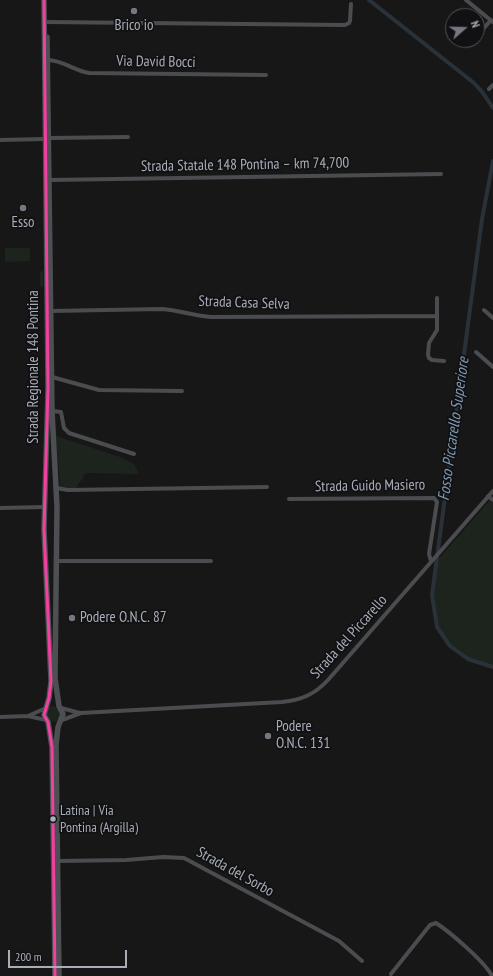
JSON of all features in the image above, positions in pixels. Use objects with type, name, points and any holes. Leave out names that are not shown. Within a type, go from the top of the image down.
[{"type":"main road","name":"Strada Regionale 148 Pontina","points":[[44,0],[48,60],[48,388],[44,545],[50,636],[51,681],[47,707],[44,715],[47,721],[52,747],[55,976]]},
{"type":"main road","name":"Strada Regionale 148 Pontina","points":[[45,25],[44,42],[47,138],[50,180],[52,411],[56,488],[57,561],[55,678],[60,707],[63,714],[56,745],[59,976]]},
{"type":"main road","points":[[47,707],[53,705],[60,707]]},
{"type":"main road","points":[[47,721],[54,724],[61,721]]},
{"type":"street","points":[[466,0],[492,21]]},
{"type":"street","points":[[45,25],[345,25],[349,24],[350,21],[350,4]]},
{"type":"street","name":"Via David Bocci","points":[[48,60],[55,61],[78,71],[89,73],[266,75]]},
{"type":"street","points":[[489,89],[493,85]]},
{"type":"street","points":[[0,140],[128,137]]},
{"type":"street","name":"Strada Statale 148 Pontina – km 74,700","points":[[50,180],[441,174]]},
{"type":"street","points":[[437,298],[437,330],[429,343],[428,356],[433,360],[444,361]]},
{"type":"street","name":"Strada Casa Selva","points":[[51,311],[162,309],[180,311],[202,317],[436,316]]},
{"type":"street","points":[[484,310],[493,318]]},
{"type":"street","points":[[476,352],[493,367]]},
{"type":"street","points":[[52,377],[97,390],[182,391]]},
{"type":"street","points":[[52,411],[61,412],[64,428],[69,433],[134,454]]},
{"type":"street","points":[[56,488],[70,490],[267,487]]},
{"type":"street","name":"Strada del Piccarello","points":[[61,721],[81,713],[275,703],[306,698],[317,691],[326,682],[493,491]]},
{"type":"street","points":[[488,496],[493,500]]},
{"type":"street","name":"Strada Guido Masiero","points":[[289,499],[434,498],[437,502],[429,554],[431,561]]},
{"type":"street","points":[[0,508],[44,507]]},
{"type":"street","points":[[57,561],[211,561]]},
{"type":"street","points":[[28,716],[47,707]]},
{"type":"street","name":"Strada del Piccarello","points":[[60,707],[81,713]]},
{"type":"street","points":[[0,717],[28,716],[47,721]]},
{"type":"street","name":"Strada del Sorbo","points":[[58,861],[126,860],[163,857],[184,858],[339,942],[362,961]]},
{"type":"street","points":[[391,974],[430,925],[435,923],[474,955],[492,976]]},
{"type":"shaded area","points":[[5,248],[30,248],[30,261],[5,262]]},
{"type":"shaded area","points":[[43,270],[44,285],[42,288],[40,286],[40,272]]},
{"type":"shaded area","points":[[56,436],[120,457],[134,464],[139,474],[85,473],[75,489],[60,487]]},
{"type":"shaded area","points":[[490,500],[493,503],[493,667],[468,659],[450,646],[437,627],[432,595],[436,562]]},
{"type":"shaded area","points":[[53,706],[60,711],[61,714],[56,721],[53,722],[46,717],[45,714],[50,707]]},
{"type":"waterway","name":"Fosso Piccarello Superiore","points":[[369,0],[474,83],[493,108]]},
{"type":"waterway","name":"Fosso Piccarello Superiore","points":[[493,161],[482,219],[432,595],[437,627],[450,646],[468,659],[493,667]]},
{"type":"transit line","points":[[44,0],[48,388],[44,529],[51,681],[49,698],[44,715],[48,722],[52,747],[55,976]]},
{"type":"place","name":"Brico io","points":[[134,11]]},
{"type":"place","name":"Esso","points":[[23,208]]},
{"type":"place","name":"Podere O.N.C. 87","points":[[72,618]]},
{"type":"place","name":"Podere O.N.C. 131","points":[[268,736]]},
{"type":"place","name":"Latina | Via Pontina (Argilla)","points":[[53,819]]}]
